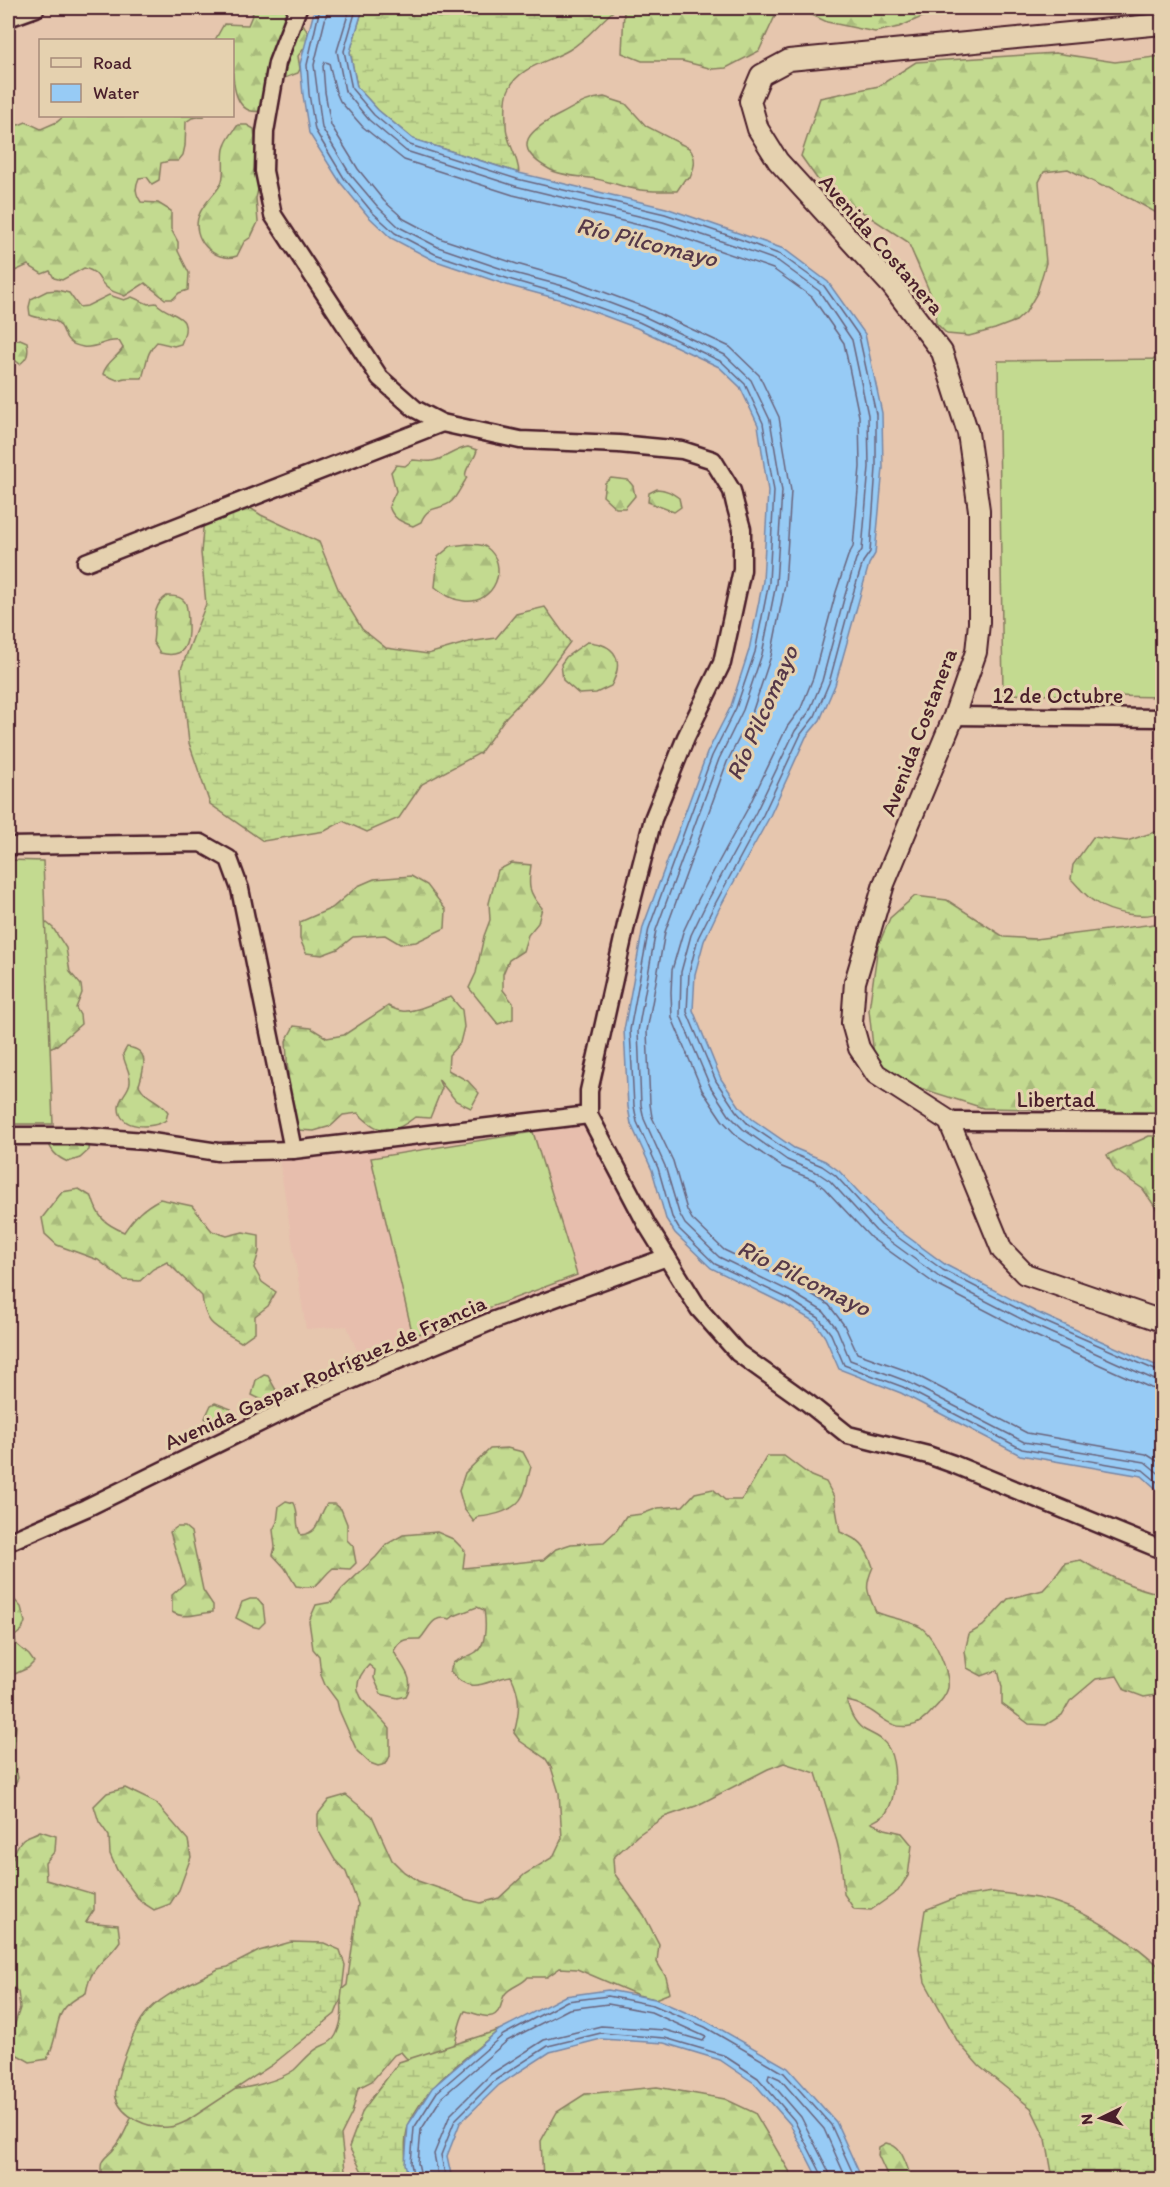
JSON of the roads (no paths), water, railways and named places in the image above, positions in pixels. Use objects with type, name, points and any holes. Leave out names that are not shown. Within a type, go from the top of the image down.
[{"type":"street","points":[[8,18],[36,8]]},
{"type":"street","points":[[298,8],[277,63],[265,132],[264,171],[273,215],[380,378],[415,409],[442,423],[520,440],[619,444],[682,450],[713,460],[732,491],[742,529],[742,570],[722,663],[686,738],[653,819],[627,916],[589,1091],[589,1115],[641,1215],[699,1309],[738,1353],[848,1435],[928,1455],[953,1464],[1162,1550]]},
{"type":"street","name":"Avenida Costanera","points":[[949,1121],[876,1074],[860,1048],[852,1023],[855,982],[884,885],[954,717],[976,652],[980,623],[979,510],[968,433],[942,352],[892,286],[778,161],[758,129],[750,101],[761,75],[789,60],[1162,24]]},
{"type":"street","points":[[86,562],[442,423]]},
{"type":"street","name":"12 de Octubre","points":[[954,717],[1162,718]]},
{"type":"street","points":[[8,846],[201,843],[229,859],[240,889],[293,1150]]},
{"type":"street","points":[[8,1136],[76,1136],[134,1140],[218,1152],[293,1150],[589,1115]]},
{"type":"street","points":[[949,1121],[1002,1250],[1024,1274],[1162,1321]]},
{"type":"street","name":"Libertad","points":[[949,1121],[1162,1122]]},
{"type":"street","name":"Avenida Gaspar Rodríguez de Francia","points":[[8,1542],[86,1508],[296,1405],[386,1365],[492,1321],[667,1257]]},
{"type":"water","name":"Río Pilcomayo","points":[[315,8],[366,8],[361,15],[350,52],[357,87],[378,110],[413,139],[519,173],[666,208],[784,249],[828,282],[865,334],[882,413],[883,468],[875,554],[869,564],[835,685],[820,720],[806,737],[769,818],[704,941],[695,974],[693,1010],[721,1079],[740,1107],[752,1119],[794,1148],[825,1161],[839,1171],[885,1220],[946,1265],[1036,1312],[1162,1368],[1162,1494],[1142,1476],[1020,1455],[901,1393],[839,1369],[825,1337],[815,1322],[711,1268],[675,1233],[666,1219],[652,1170],[631,1124],[624,1030],[643,927],[707,753],[731,706],[749,650],[763,581],[768,491],[758,425],[740,387],[719,367],[637,328],[562,300],[510,286],[433,260],[391,238],[368,216],[340,182],[309,133],[300,64]]},
{"type":"water","points":[[608,1990],[655,1999],[708,2022],[788,2068],[836,2122],[862,2179],[818,2179],[790,2124],[754,2083],[720,2060],[664,2043],[601,2039],[550,2052],[499,2085],[460,2123],[447,2156],[452,2179],[409,2179],[405,2164],[408,2125],[432,2088],[499,2030],[565,1996]]}]
